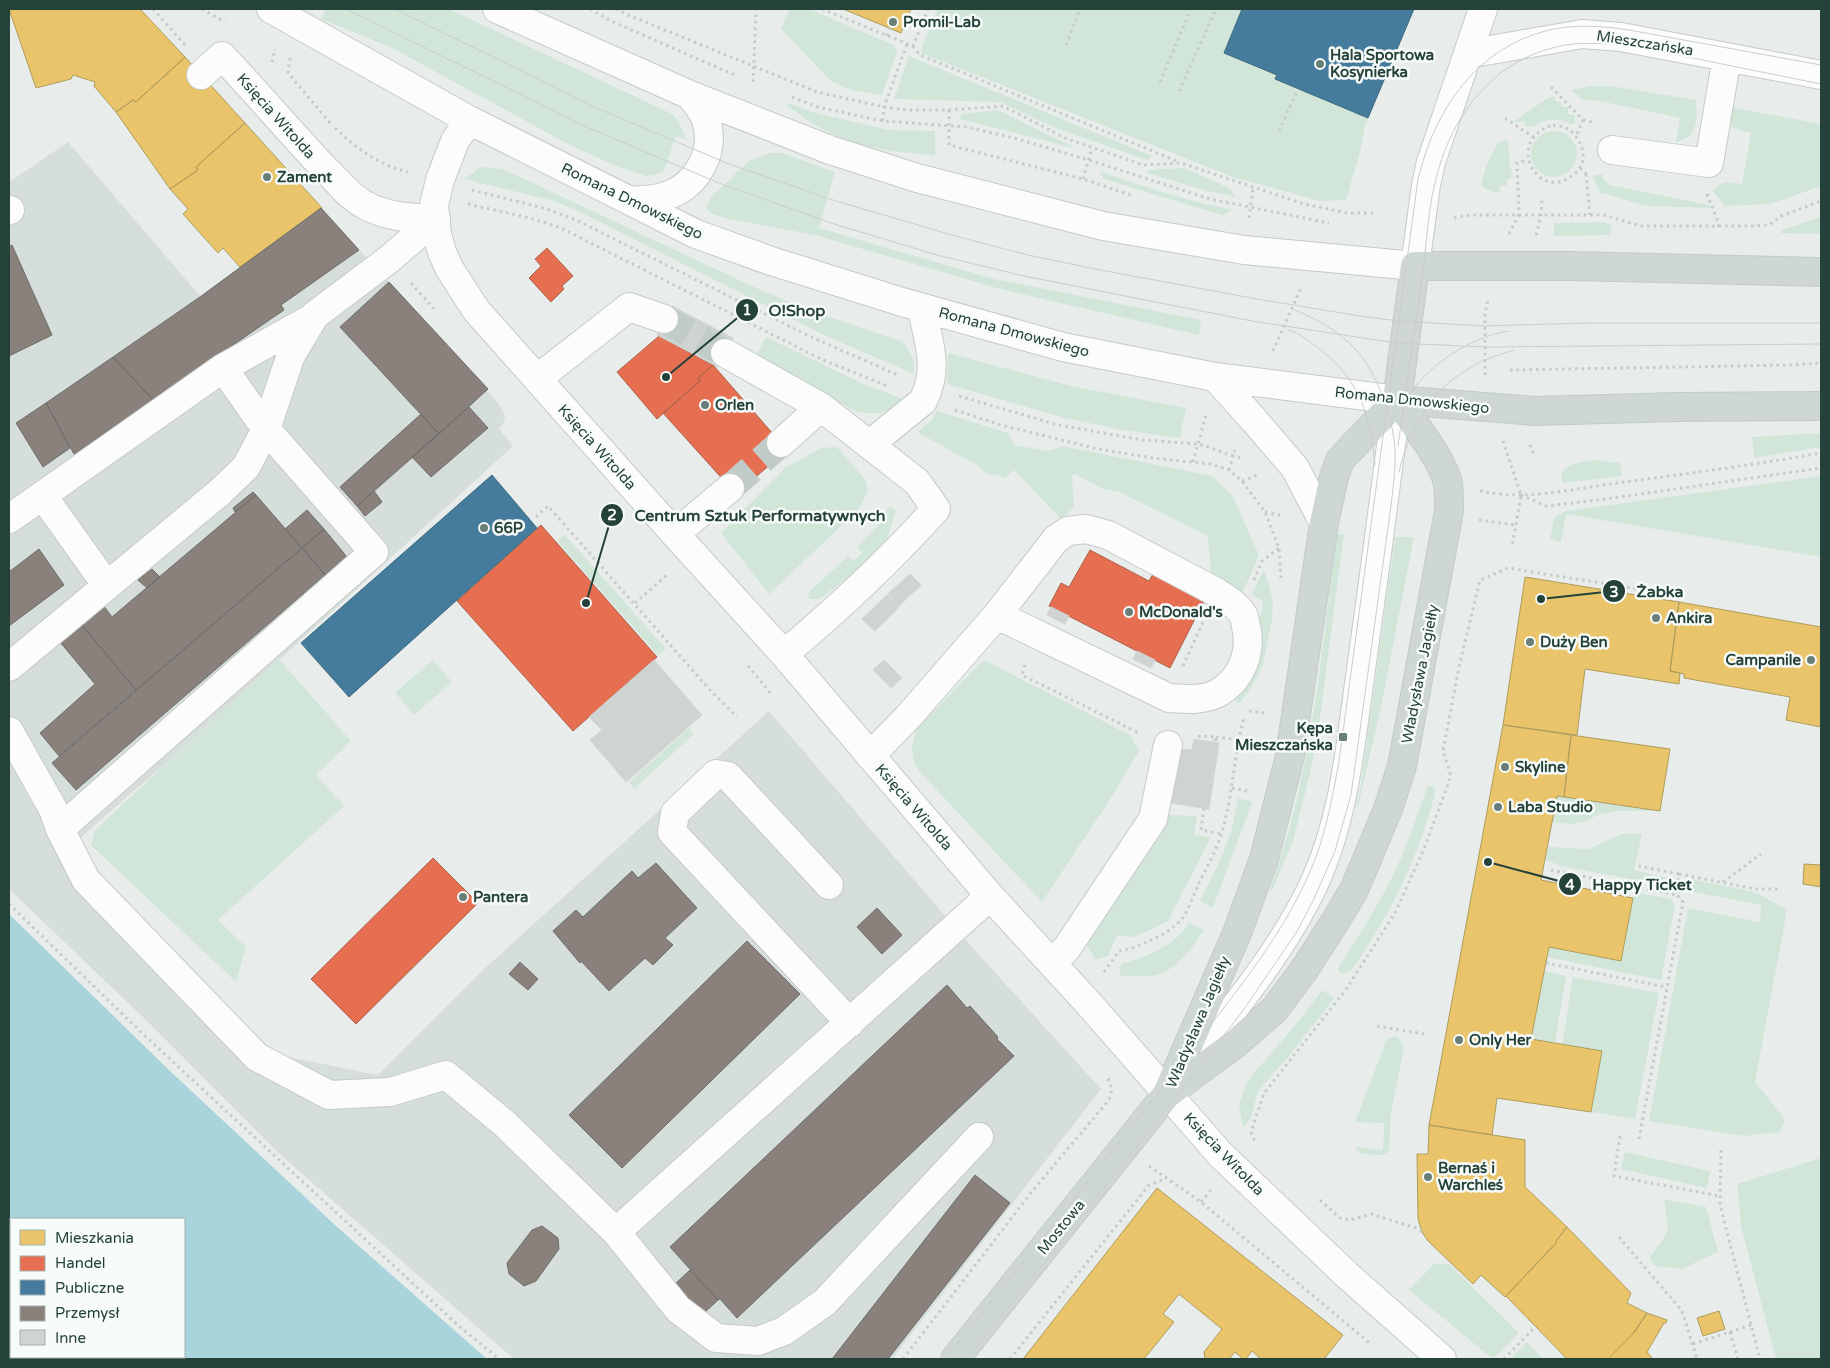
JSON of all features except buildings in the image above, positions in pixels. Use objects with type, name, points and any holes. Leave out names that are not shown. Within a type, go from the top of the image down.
[{"type":"main road","points":[[1397,400],[1415,266],[1570,266],[1821,272]]},
{"type":"main road","name":"Romana Dmowskiego","points":[[1397,400],[1535,411],[1676,407],[1821,406]]},
{"type":"main road","name":"Władysława Jagiełły","points":[[1397,400],[1430,447],[1446,476],[1450,511],[1402,766],[1388,809],[1354,890],[1304,970],[1274,1010],[1235,1044],[1167,1094],[1237,933],[1264,858],[1290,756],[1324,523],[1334,477],[1340,460],[1397,400]]},
{"type":"main road","name":"Mostowa","points":[[955,1359],[1167,1094]]},
{"type":"street","name":"Romana Dmowskiego","points":[[271,9],[469,120],[696,234],[771,261],[922,308],[1063,348],[1215,377],[1397,400]]},
{"type":"street","points":[[497,9],[539,17],[690,95],[830,150],[917,178],[1103,226],[1244,250],[1415,266],[1431,162],[1483,9]]},
{"type":"street","name":"Mieszczańska","points":[[1468,54],[1582,34],[1622,36],[1821,75]]},
{"type":"street","name":"Księcia Witolda","points":[[201,75],[222,56],[353,198],[365,206],[386,213],[410,218],[436,219]]},
{"type":"street","points":[[1612,150],[1709,163],[1727,57]]},
{"type":"street","points":[[631,201],[668,196],[682,189],[694,178],[702,166],[708,151],[706,121],[690,95]]},
{"type":"street","name":"Księcia Witolda","points":[[469,120],[455,141],[440,180],[434,205],[442,252],[458,283],[476,310],[537,379],[683,527],[784,654],[870,756],[990,896],[1052,963],[1220,1154],[1348,1276],[1442,1359]]},
{"type":"street","points":[[9,518],[223,368],[315,316],[388,260],[436,219]]},
{"type":"street","points":[[537,379],[629,307],[664,319]]},
{"type":"street","points":[[870,444],[923,401],[929,387],[933,365],[922,308]]},
{"type":"street","points":[[9,667],[220,492],[246,467],[266,429],[291,355],[315,316]]},
{"type":"street","points":[[725,353],[821,406],[916,482],[936,509],[900,548],[825,620],[784,654]]},
{"type":"street","points":[[60,829],[374,552],[266,429],[223,368]]},
{"type":"street","points":[[1215,377],[1295,468],[1324,523]]},
{"type":"street","points":[[1167,1094],[1274,953],[1301,910],[1314,884],[1331,838],[1347,775],[1397,400]]},
{"type":"street","points":[[780,443],[821,406]]},
{"type":"street","points":[[683,527],[730,488]]},
{"type":"street","points":[[43,496],[107,586]]},
{"type":"street","points":[[870,756],[908,717],[997,615],[1056,540],[1068,531],[1086,528],[1108,535],[1216,592],[1231,602],[1243,615],[1248,636],[1248,648],[1243,666],[1232,681],[1218,693],[1193,700],[1169,698],[997,615]]},
{"type":"street","points":[[9,731],[53,809],[60,829],[86,880],[257,1057],[329,1095],[390,1092],[446,1075],[505,1124],[616,1232],[678,1309],[716,1338],[758,1341],[784,1331],[825,1302],[979,1137]]},
{"type":"street","points":[[1052,963],[1068,948],[1153,819],[1168,745]]},
{"type":"street","points":[[829,885],[728,776],[716,774],[675,813],[672,832],[850,1022]]},
{"type":"street","points":[[616,1232],[990,896]]},
{"type":"path","points":[[590,9],[753,82],[756,9]]},
{"type":"path","points":[[616,9],[817,92],[906,110],[949,110],[1003,106],[1065,138],[1143,165],[1181,163]]},
{"type":"path","points":[[822,9],[913,46],[920,55],[1181,163],[1304,204],[1347,213],[1373,213]]},
{"type":"path","points":[[913,46],[928,9]]},
{"type":"path","points":[[1066,45],[1080,9]]},
{"type":"path","points":[[1160,82],[1191,9]]},
{"type":"path","points":[[1179,91],[1216,9]]},
{"type":"path","points":[[887,36],[890,28]]},
{"type":"path","points":[[883,122],[884,107],[907,44]]},
{"type":"path","points":[[291,56],[288,72],[351,144],[370,157],[395,169],[410,172]]},
{"type":"path","points":[[1551,87],[1583,120],[1576,137]]},
{"type":"path","points":[[1279,131],[1298,89]]},
{"type":"path","points":[[790,96],[818,107],[883,122],[948,125],[1014,138],[1210,199],[1333,223]]},
{"type":"path","points":[[949,110],[949,145],[1083,179],[1137,197]]},
{"type":"path","points":[[1505,118],[1533,137]]},
{"type":"path","points":[[1553,125],[1565,128],[1576,137],[1582,149],[1584,159],[1574,175],[1563,181],[1552,182],[1541,178],[1532,170],[1528,160],[1528,148],[1533,137],[1542,128],[1553,125]]},
{"type":"path","points":[[1083,179],[1092,148]]},
{"type":"path","points":[[1509,236],[1518,216],[1519,208],[1517,163],[1528,160]]},
{"type":"path","points":[[1586,174],[1590,215]]},
{"type":"path","points":[[1250,213],[1254,188]]},
{"type":"path","points":[[1536,235],[1541,215],[1542,200]]},
{"type":"path","points":[[1470,215],[1604,215],[1641,226],[1709,227],[1769,225],[1780,216],[1821,201]]},
{"type":"path","points":[[464,203],[530,218],[559,227],[823,360],[923,401],[1001,424],[1098,449],[1210,464],[1229,470],[1242,481],[1264,512],[1280,548],[1281,587]]},
{"type":"path","points":[[1485,378],[1486,304]]},
{"type":"path","points":[[1510,370],[1792,366],[1821,363]]},
{"type":"path","points":[[1193,462],[1207,412]]},
{"type":"path","points":[[1530,445],[1534,454]]},
{"type":"path","points":[[1486,492],[1521,495],[1757,464],[1821,453]]},
{"type":"path","points":[[1507,458],[1521,495],[1512,547]]},
{"type":"path","points":[[1521,495],[1546,506],[1556,502],[1608,499],[1821,468]]},
{"type":"path","points":[[536,517],[548,506],[709,689],[736,717]]},
{"type":"path","points":[[1264,512],[1284,516]]},
{"type":"path","points":[[1478,520],[1516,525]]},
{"type":"path","points":[[1508,568],[1682,596]]},
{"type":"path","points":[[635,603],[667,575]]},
{"type":"path","points":[[1034,633],[1022,675],[1134,732],[1168,745],[1187,736],[1238,740]]},
{"type":"path","points":[[1101,975],[1119,951],[1130,949],[1154,938],[1168,931],[1180,921],[1222,834],[1232,788],[1238,740],[1249,705]]},
{"type":"path","points":[[1215,742],[1216,737]]},
{"type":"path","points":[[1204,808],[1201,830],[1222,834]]},
{"type":"path","points":[[1722,883],[1761,854]]},
{"type":"path","points":[[1639,866],[1755,889],[1778,889]]},
{"type":"path","points":[[1551,870],[1677,895],[1683,902],[1639,1139]]},
{"type":"path","points":[[1677,895],[1679,874]]},
{"type":"path","points":[[9,904],[159,1049],[498,1359]]},
{"type":"path","points":[[1546,964],[1666,988]]},
{"type":"path","points":[[1377,1026],[1424,1034]]},
{"type":"path","points":[[903,1359],[1034,1189],[1109,1100],[1112,1089],[1107,1074]]},
{"type":"path","points":[[1092,1120],[1096,1124]]},
{"type":"path","points":[[1620,1136],[1614,1176],[1720,1196]]},
{"type":"path","points":[[1254,1138],[1261,1146]]},
{"type":"path","points":[[1721,1150],[1720,1205],[1760,1359]]},
{"type":"path","points":[[1155,1171],[1201,1202],[1379,1350]]},
{"type":"path","points":[[1010,1359],[1150,1185],[1165,1179]]},
{"type":"path","points":[[1201,1202],[1211,1190]]},
{"type":"path","points":[[1316,1197],[1340,1218],[1350,1220],[1370,1214],[1416,1228],[1422,1232]]},
{"type":"path","points":[[1619,1238],[1666,1290],[1682,1311],[1697,1359]]},
{"type":"path","points":[[1692,1344],[1752,1326]]},
{"type":"path","points":[[1504,1359],[1535,1327]]},
{"type":"path","points":[[1730,1332],[1738,1359]]},
{"type":"shaded area","points":[[68,142],[200,296],[321,208],[488,389],[487,391],[498,403],[505,416],[504,422],[499,429],[513,446],[164,765],[66,850],[259,1051],[378,1075],[483,970],[769,711],[971,946],[1101,1089],[892,1359],[514,1359],[284,1158],[150,1024],[9,889],[9,182]]},
{"type":"green space","points":[[326,9],[449,9],[672,114],[679,122],[686,140],[676,136],[664,171],[655,175],[646,176],[618,167],[570,145],[390,47],[321,19]]},
{"type":"green space","points":[[790,9],[809,9],[893,45],[897,52],[882,95],[851,90],[831,81],[781,29]]},
{"type":"green space","points":[[937,9],[1414,9],[1365,125],[1360,152],[1346,200],[1320,201],[1233,177],[921,53]]},
{"type":"green space","points":[[909,56],[1152,156],[1147,160],[1058,129],[1000,102],[894,99]]},
{"type":"green space","points":[[1592,86],[1611,86],[1696,100],[1697,114],[1693,132],[1684,140],[1676,142],[1680,118],[1600,101],[1583,100],[1571,90]]},
{"type":"green space","points":[[1555,96],[1555,101],[1561,102],[1561,107],[1568,107],[1568,114],[1575,115],[1575,124],[1547,120],[1532,127],[1525,126],[1525,122],[1513,122],[1546,99]]},
{"type":"green space","points":[[788,103],[815,113],[890,130],[935,131],[935,155],[868,147],[843,139],[808,120],[787,106]]},
{"type":"green space","points":[[1730,107],[1821,124],[1821,186],[1770,204],[1725,206],[1713,191],[1723,183],[1742,184],[1751,133],[1733,128],[1728,123]]},
{"type":"green space","points":[[996,110],[1077,149],[960,119],[961,114]]},
{"type":"green space","points":[[1554,131],[1567,135],[1573,141],[1577,154],[1573,167],[1567,173],[1554,177],[1541,173],[1535,167],[1531,154],[1535,141],[1541,135]]},
{"type":"green space","points":[[1503,140],[1507,140],[1513,174],[1511,179],[1507,179],[1507,185],[1500,186],[1499,193],[1481,186],[1486,166],[1498,142],[1503,142]]},
{"type":"green space","points":[[770,153],[782,153],[835,172],[819,228],[994,279],[1201,320],[1199,335],[1000,289],[815,235],[728,219],[713,214],[706,208],[711,197],[749,161]]},
{"type":"green space","points":[[481,167],[503,169],[754,287],[806,309],[901,341],[912,356],[914,374],[828,337],[574,209],[550,200],[464,179]]},
{"type":"green space","points":[[1184,168],[1229,188],[1236,197],[1204,190],[1147,173],[1148,170]]},
{"type":"green space","points":[[1099,171],[1182,198],[1233,210],[1223,215],[1208,211],[1104,179]]},
{"type":"green space","points":[[1602,174],[1604,180],[1610,185],[1710,205],[1709,208],[1650,206],[1600,193],[1593,176]]},
{"type":"green space","points":[[1821,217],[1821,234],[1780,233],[1782,230]]},
{"type":"green space","points":[[1603,222],[1611,225],[1611,235],[1554,236],[1554,223]]},
{"type":"green space","points":[[766,337],[859,382],[908,401],[884,412],[857,412],[755,357]]},
{"type":"green space","points":[[948,353],[1071,386],[1186,408],[1180,438],[1122,430],[1061,417],[947,384]]},
{"type":"green space","points":[[937,411],[1008,433],[1014,445],[1047,451],[1063,446],[1212,476],[1232,495],[1259,555],[1243,592],[1211,573],[1208,536],[1119,492],[1103,489],[1075,474],[1072,475],[1074,507],[1062,520],[1014,470],[1005,478],[986,474],[980,467],[917,432],[930,422]]},
{"type":"green space","points":[[1821,433],[1821,447],[1754,458],[1752,437]]},
{"type":"green space","points":[[837,447],[865,479],[868,491],[858,510],[769,594],[721,533],[785,468],[821,448]]},
{"type":"green space","points":[[1597,460],[1620,463],[1622,476],[1563,483],[1561,475],[1568,467],[1582,462]]},
{"type":"green space","points":[[1821,476],[1821,557],[1566,514],[1561,542],[1550,539],[1554,518],[1566,511]]},
{"type":"green space","points":[[890,506],[896,511],[887,539],[856,571],[820,599],[809,599],[808,593],[848,556],[854,561],[862,553],[857,547],[880,524],[886,510]]},
{"type":"green space","points":[[1337,534],[1344,534],[1318,733],[1293,841],[1273,888],[1269,892],[1284,849],[1305,760],[1320,670]]},
{"type":"green space","points":[[565,535],[666,649],[658,655],[557,541]]},
{"type":"green space","points":[[1395,537],[1414,537],[1381,707],[1356,809],[1361,784]]},
{"type":"green space","points":[[1264,569],[1273,600],[1272,619],[1263,664],[1254,683],[1240,703],[1231,698],[1251,669],[1263,602],[1252,594]]},
{"type":"green space","points":[[279,659],[351,741],[316,775],[344,806],[218,920],[246,947],[236,982],[91,845],[95,830]]},
{"type":"green space","points":[[433,660],[452,682],[414,715],[395,693]]},
{"type":"green space","points":[[984,660],[1130,735],[1139,751],[1109,801],[1042,902],[919,771],[914,763],[912,747],[916,729]]},
{"type":"green space","points":[[689,728],[694,734],[634,789],[629,782]]},
{"type":"green space","points":[[1428,785],[1436,788],[1417,851],[1408,872],[1376,933],[1359,960],[1351,970],[1342,974],[1337,970],[1376,907],[1397,867]]},
{"type":"green space","points":[[1557,796],[1660,811],[1617,811],[1597,815],[1585,822],[1571,824],[1552,822]]},
{"type":"green space","points":[[1238,798],[1252,802],[1213,908],[1200,901],[1222,856],[1232,829]]},
{"type":"green space","points":[[1168,815],[1197,816],[1194,835],[1211,837],[1168,921],[1135,937],[1117,935],[1108,956],[1096,960],[1086,944],[1167,825]]},
{"type":"green space","points":[[1621,834],[1642,834],[1634,870],[1672,879],[1672,887],[1560,866],[1545,859],[1548,847],[1589,849]]},
{"type":"green space","points":[[1689,879],[1755,892],[1787,910],[1755,1082],[1785,1119],[1780,1132],[1744,1136],[1649,1121],[1688,908],[1760,922],[1761,905],[1683,890],[1685,883]]},
{"type":"green space","points":[[1634,892],[1671,899],[1675,905],[1661,980],[1547,957],[1549,947],[1621,961]]},
{"type":"green space","points":[[1189,923],[1204,930],[1178,963],[1164,972],[1152,976],[1120,976],[1121,964],[1150,954],[1168,944]]},
{"type":"green space","points":[[1544,971],[1566,976],[1555,1043],[1531,1039]]},
{"type":"green space","points":[[1573,977],[1659,993],[1635,1119],[1591,1112],[1602,1052],[1562,1045]]},
{"type":"green space","points":[[1322,990],[1334,998],[1290,1055],[1258,1091],[1251,1117],[1243,1128],[1239,1105],[1246,1085]]},
{"type":"green space","points":[[1398,1037],[1404,1047],[1391,1113],[1389,1151],[1383,1155],[1361,1154],[1356,1147],[1383,1150],[1384,1123],[1355,1122],[1387,1039]]},
{"type":"green space","points":[[1625,1152],[1710,1171],[1707,1188],[1621,1169]]},
{"type":"green space","points":[[1821,1158],[1821,1359],[1776,1359],[1741,1226],[1737,1184]]},
{"type":"green space","points":[[1664,1199],[1706,1207],[1718,1252],[1682,1269],[1656,1266],[1649,1258],[1663,1239],[1668,1228]]},
{"type":"green space","points":[[1434,1264],[1449,1264],[1519,1333],[1493,1359],[1409,1290]]},
{"type":"green space","points":[[1527,1342],[1543,1359],[1510,1359]]},
{"type":"water","points":[[9,914],[172,1073],[335,1225],[487,1359],[153,1359],[150,1358],[185,1358],[185,1218],[10,1218],[10,1358],[130,1358],[9,1359]]},
{"type":"tunnel","points":[[664,319],[725,353]]},
{"type":"tunnel","points":[[730,488],[781,443]]},
{"type":"tram line","points":[[346,9],[591,129],[719,183],[834,224],[937,255],[1024,276],[1252,321],[1396,343],[1487,347],[1821,344]]},
{"type":"tram line","points":[[395,9],[599,109],[729,164],[836,201],[1028,255],[1257,299],[1399,321],[1482,326],[1590,323],[1821,323]]},
{"type":"tram line","points":[[945,1359],[1126,1134],[1236,992],[1283,923],[1297,899],[1315,860],[1327,819],[1339,761],[1418,179],[1435,129],[1462,85],[1500,51],[1523,39],[1549,30],[1579,26],[1629,30],[1821,65]]},
{"type":"tram line","points":[[1398,446],[1435,183],[1451,137],[1462,116],[1492,80],[1511,66],[1532,55],[1565,45],[1592,43],[1628,45],[1821,84]]},
{"type":"tram line","points":[[966,1359],[1048,1259],[1242,1012],[1296,933],[1313,901],[1335,851],[1351,795],[1391,506],[1395,449],[1394,437],[1383,396],[1364,359],[1350,343],[1335,332],[1320,322],[1295,310]]},
{"type":"tram line","points":[[1288,330],[1301,336],[1321,350],[1346,375],[1361,401],[1366,416],[1375,465]]},
{"type":"tram line","points":[[1405,400],[1425,375],[1450,355],[1478,340],[1508,331]]},
{"type":"tram line","points":[[1399,472],[1408,442],[1415,427],[1432,400],[1443,388],[1473,366],[1514,350]]},
{"type":"place","name":"Promil-Lab","points":[[893,22]]},
{"type":"place","name":"Hala Sportowa Kosynierka","points":[[1320,64]]},
{"type":"place","name":"Zament","points":[[267,177]]},
{"type":"place","name":"O!Shop","points":[[666,377]]},
{"type":"place","name":"Orlen","points":[[705,405]]},
{"type":"place","name":"66P","points":[[484,528]]},
{"type":"place","name":"Żabka","points":[[1541,599]]},
{"type":"place","name":"Centrum Sztuk Performatywnych","points":[[586,603]]},
{"type":"place","name":"McDonald's","points":[[1129,612]]},
{"type":"place","name":"Ankira","points":[[1656,618]]},
{"type":"place","name":"Duży Ben","points":[[1530,642]]},
{"type":"place","name":"Campanile","points":[[1811,660]]},
{"type":"place","name":"Kępa Mieszczańska","points":[[1343,737]]},
{"type":"place","name":"Skyline","points":[[1505,767]]},
{"type":"place","name":"Laba Studio","points":[[1498,807]]},
{"type":"place","name":"Happy Ticket","points":[[1488,862]]},
{"type":"place","name":"Pantera","points":[[463,897]]},
{"type":"place","name":"Only Her","points":[[1459,1040]]},
{"type":"place","name":"Bernaś i Warchleś","points":[[1428,1177]]}]
